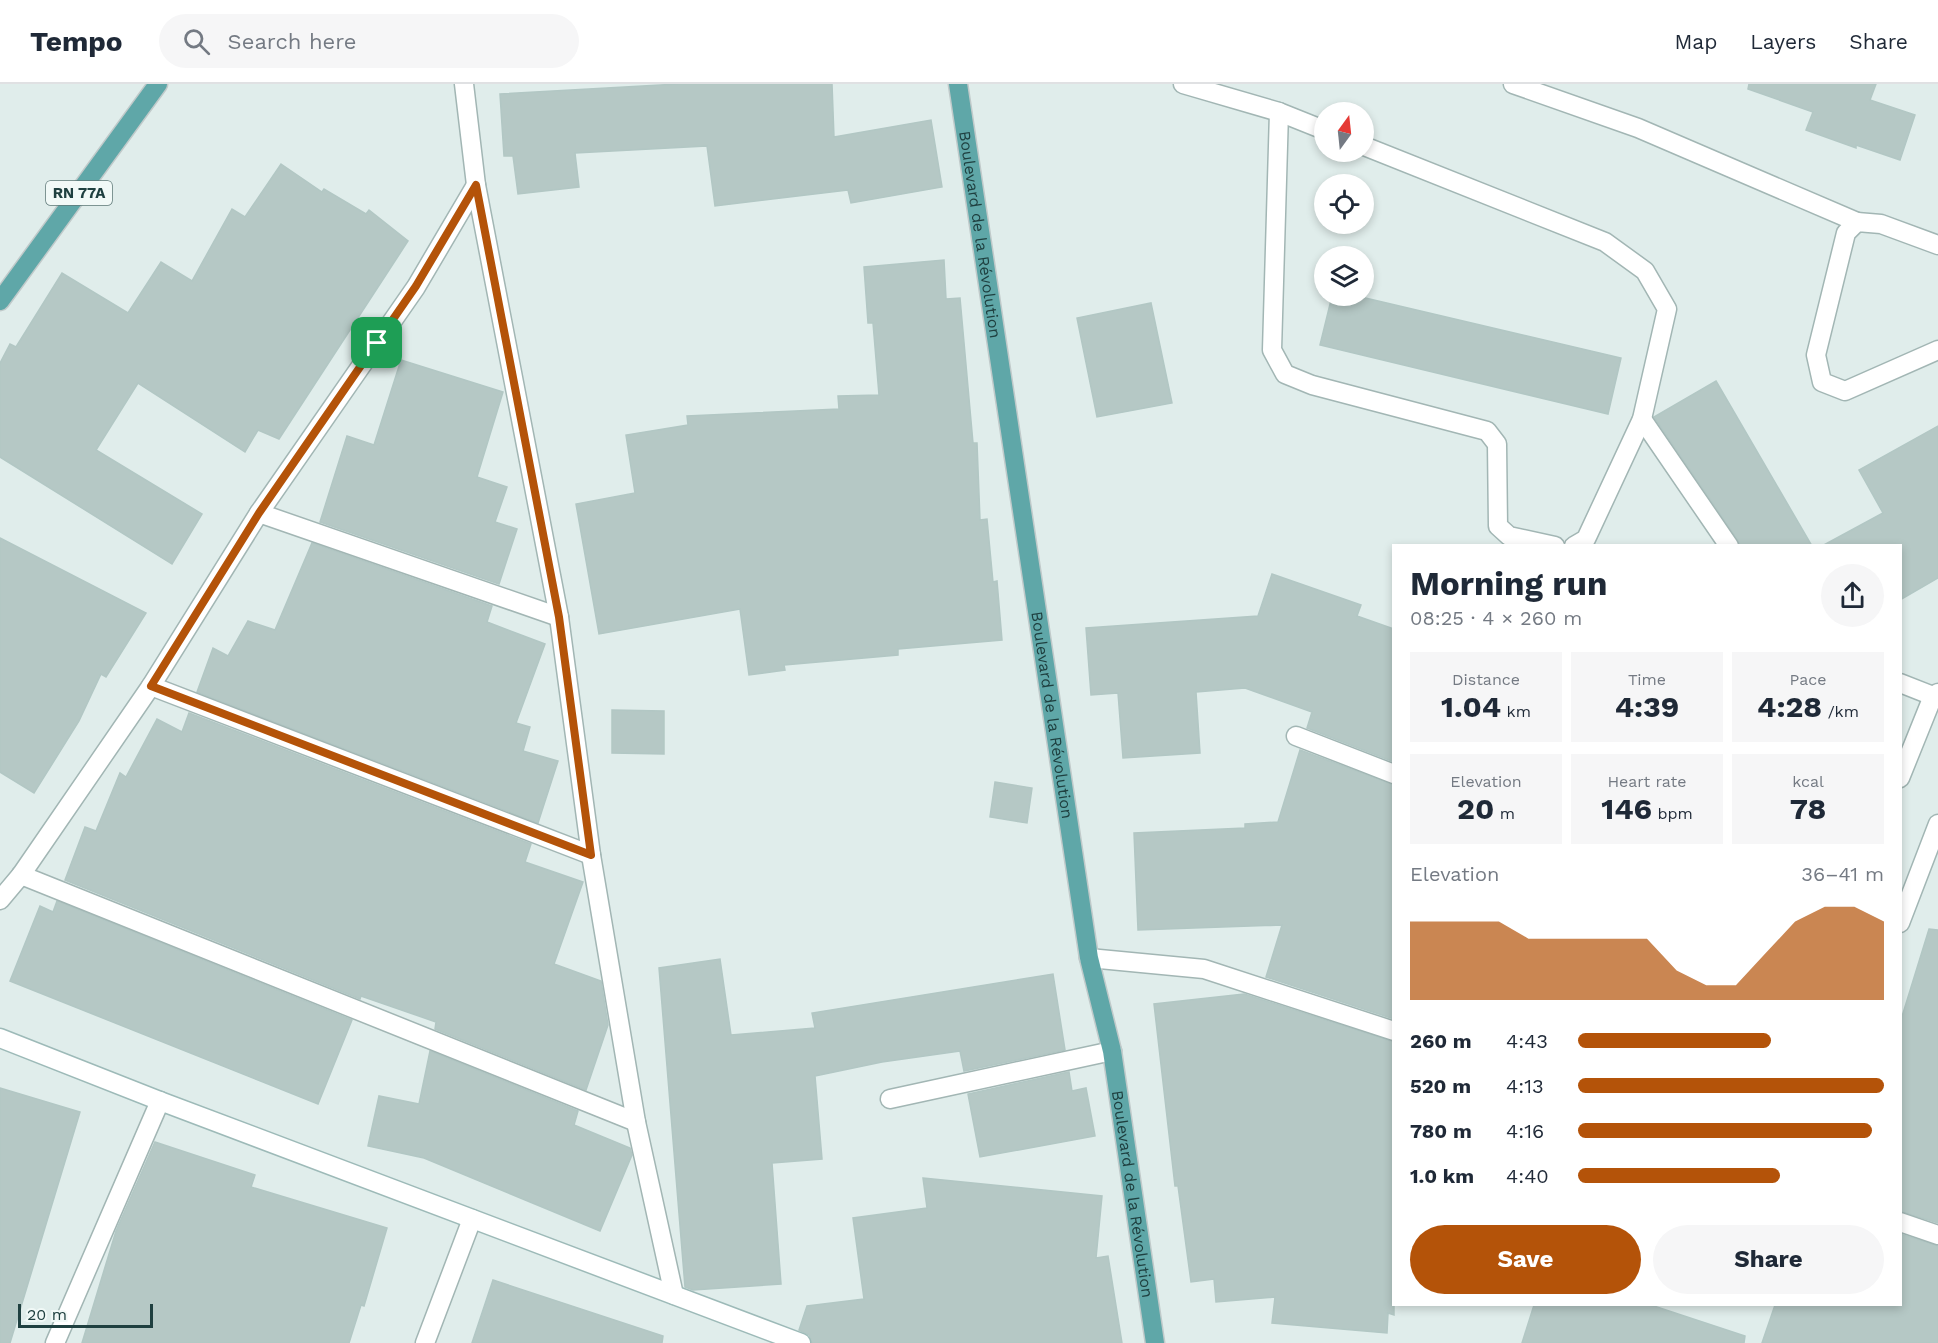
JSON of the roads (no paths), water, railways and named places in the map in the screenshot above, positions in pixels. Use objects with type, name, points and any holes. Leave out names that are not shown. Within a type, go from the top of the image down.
[{"type":"main road","name":"RN 77A","points":[[0,301],[158,84]]},
{"type":"main road","name":"Boulevard de la Révolution","points":[[958,84],[1089,958],[1112,1051],[1155,1343]]},
{"type":"street","points":[[464,84],[476,185],[559,617],[591,855],[636,1122],[674,1295]]},
{"type":"street","points":[[1183,84],[1279,112],[1314,126]]},
{"type":"street","points":[[1513,84],[1638,128],[1857,222],[1881,224],[1938,245]]},
{"type":"street","points":[[1279,112],[1272,350],[1285,374],[1312,385],[1487,431],[1497,444],[1498,526],[1509,536],[1546,544]]},
{"type":"street","points":[[1374,150],[1605,242],[1645,271],[1667,309],[1642,419],[1586,539],[1577,544]]},
{"type":"street","points":[[0,900],[21,875],[151,686],[259,513],[416,286],[476,185]]},
{"type":"street","points":[[1857,222],[1846,233],[1816,355],[1822,382],[1845,391],[1938,350]]},
{"type":"street","points":[[1642,419],[1728,544]]},
{"type":"street","points":[[259,513],[559,617]]},
{"type":"street","points":[[1902,684],[1936,696],[1902,773]]},
{"type":"street","points":[[151,686],[591,855]]},
{"type":"street","points":[[1296,736],[1392,773]]},
{"type":"street","points":[[1902,918],[1938,824]]},
{"type":"street","points":[[21,875],[636,1122]]},
{"type":"street","points":[[1089,958],[1204,969],[1392,1030]]},
{"type":"street","points":[[0,1038],[160,1101],[801,1343]]},
{"type":"street","points":[[890,1099],[1112,1051]]},
{"type":"street","points":[[55,1343],[160,1101]]},
{"type":"street","points":[[425,1343],[472,1219]]},
{"type":"street","points":[[1902,1223],[1938,1236]]}]
